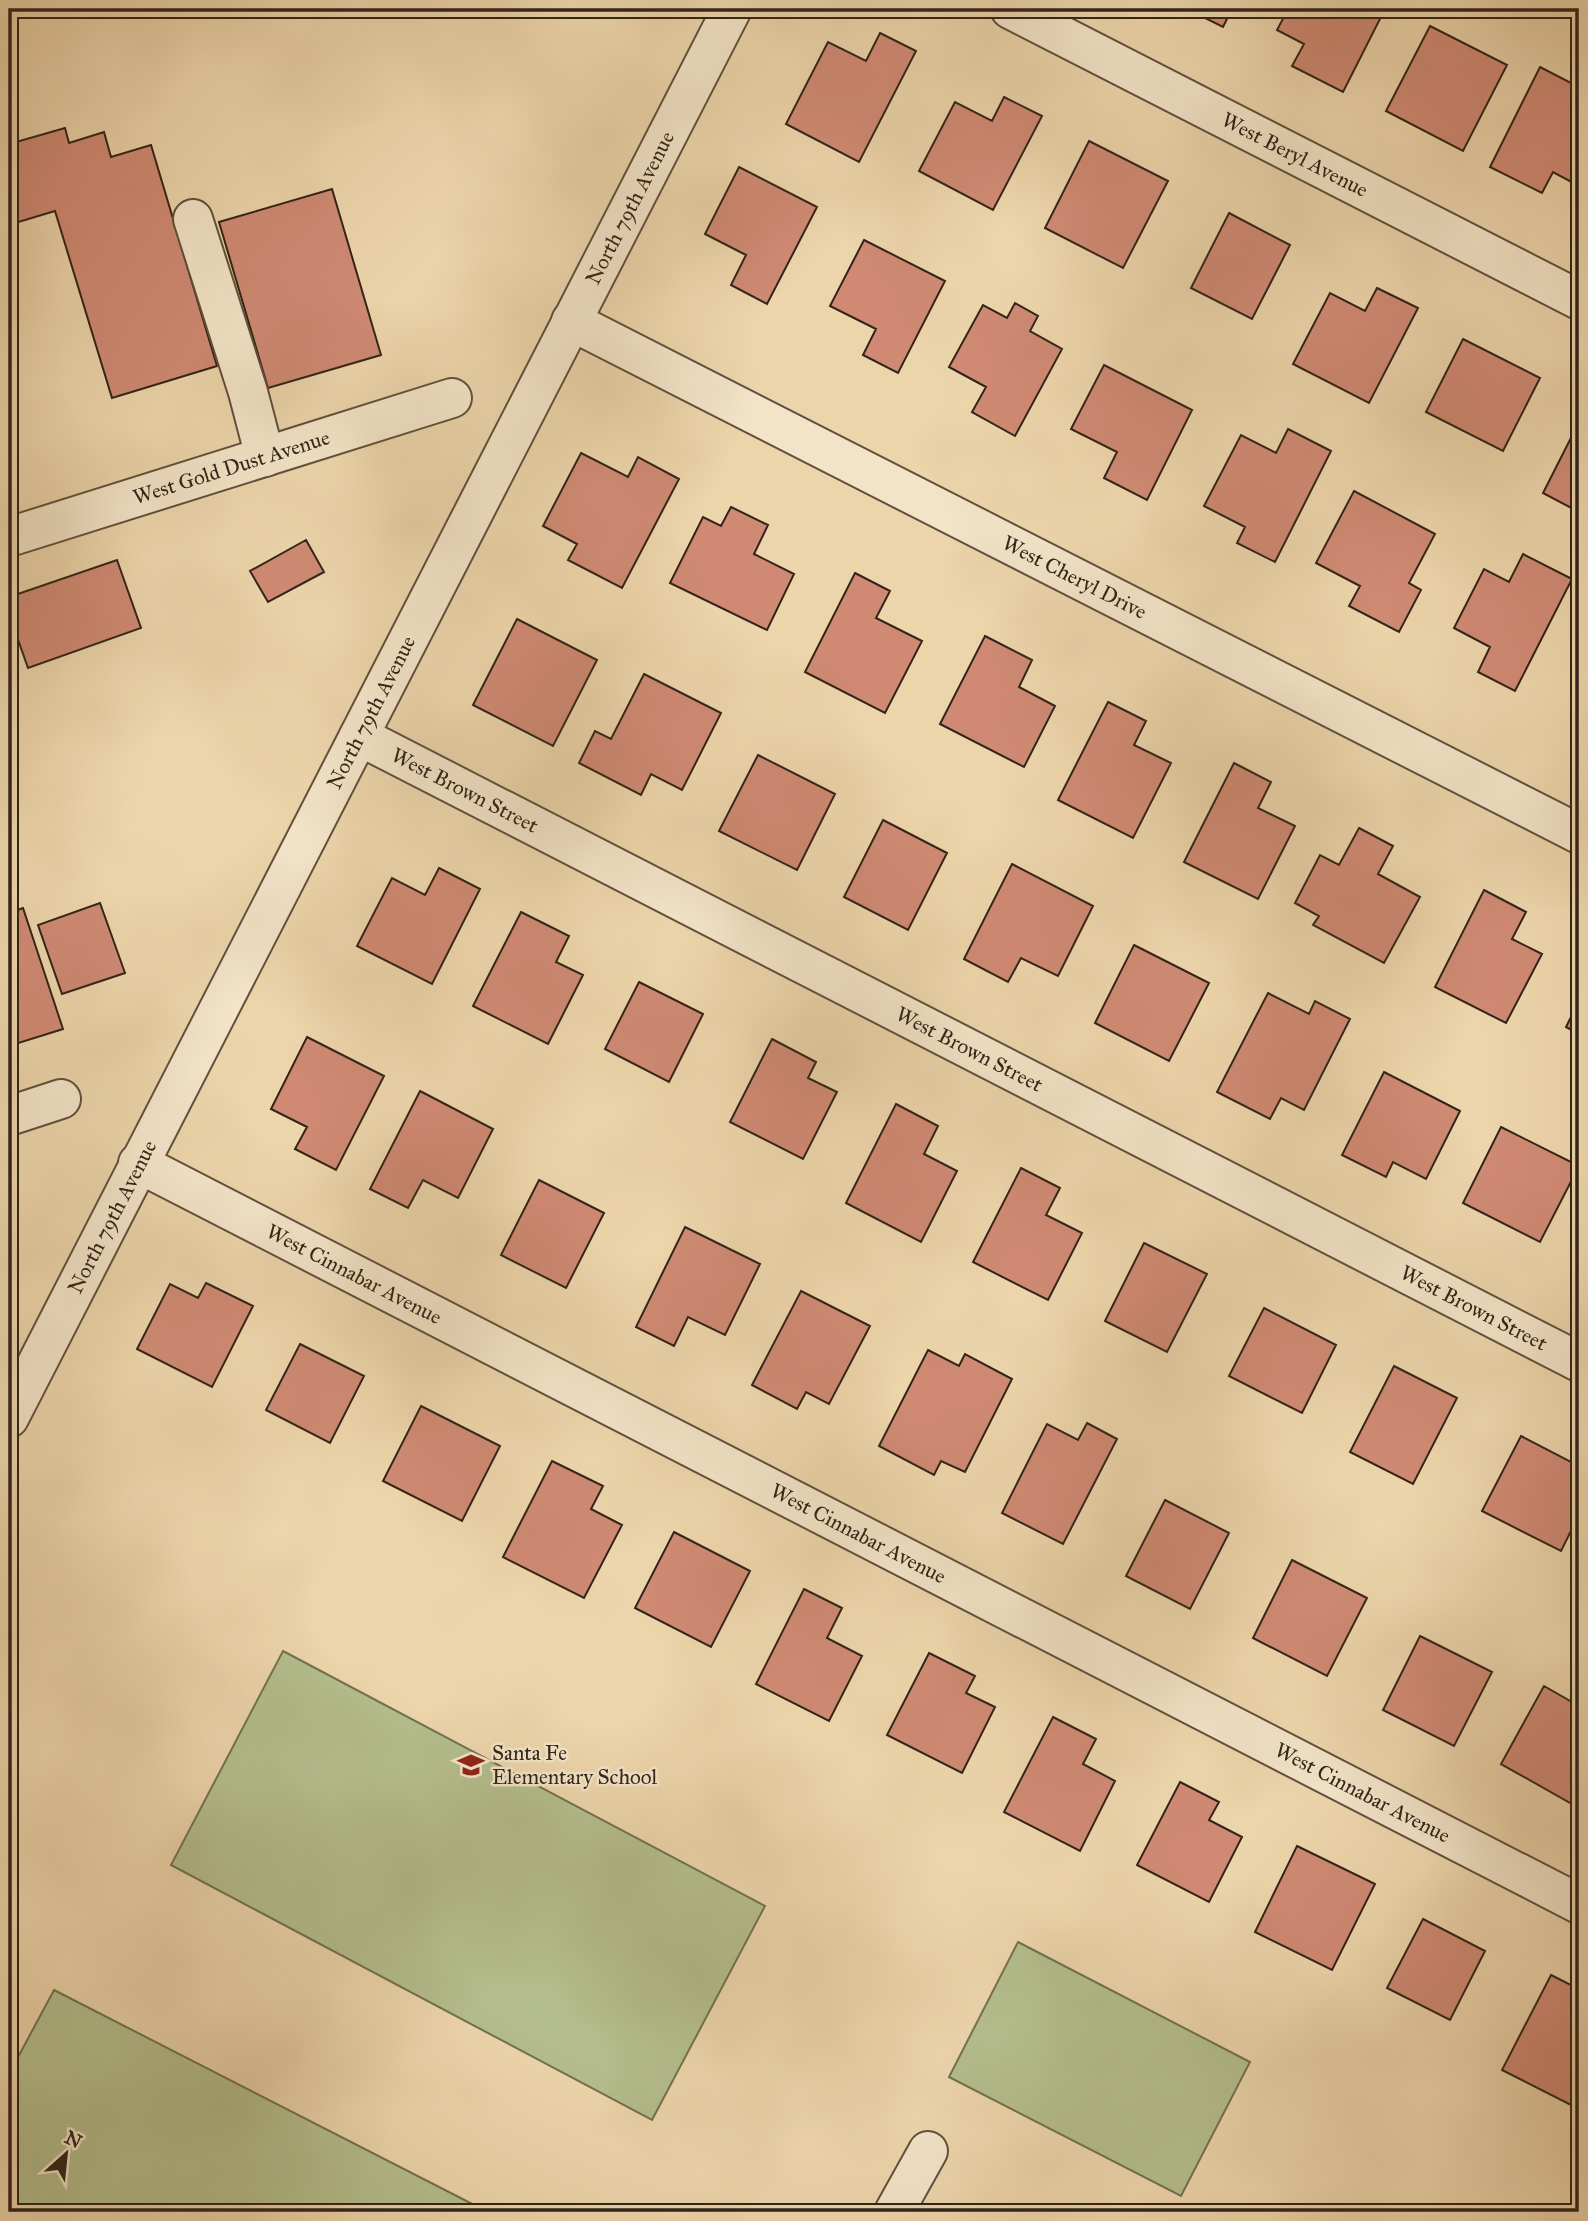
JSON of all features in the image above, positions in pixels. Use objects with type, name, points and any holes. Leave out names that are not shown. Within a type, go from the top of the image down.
[{"type":"street","name":"North 79th Avenue","points":[[9,1418],[732,9]]},
{"type":"street","name":"West Beryl Avenue","points":[[1010,9],[1579,300]]},
{"type":"street","points":[[192,219],[248,392],[265,457]]},
{"type":"street","name":"West Cheryl Drive","points":[[571,321],[1579,834]]},
{"type":"street","name":"West Gold Dust Avenue","points":[[9,537],[452,398]]},
{"type":"street","name":"West Brown Street","points":[[359,736],[1579,1362]]},
{"type":"street","points":[[9,1116],[61,1099]]},
{"type":"street","name":"West Cinnabar Avenue","points":[[138,1163],[1579,1904]]},
{"type":"street","points":[[894,2212],[928,2151]]},
{"type":"green space","points":[[283,1651],[765,1906],[652,2120],[171,1865]]},
{"type":"green space","points":[[1018,1942],[1250,2062],[1181,2196],[949,2077]]},
{"type":"green space","points":[[54,1990],[488,2212],[9,2212],[9,2074]]},
{"type":"building","points":[[1187,9],[1232,9],[1223,27]]},
{"type":"building","points":[[1288,9],[1385,9],[1343,92],[1292,66],[1304,44],[1277,30]]},
{"type":"building","points":[[1430,26],[1507,65],[1463,151],[1386,111]]},
{"type":"building","points":[[880,33],[916,51],[859,162],[786,124],[828,42],[866,61]]},
{"type":"building","points":[[1540,67],[1579,87],[1579,186],[1553,172],[1542,193],[1490,167]]},
{"type":"building","points":[[1004,97],[1042,116],[993,210],[919,171],[955,102],[992,121]]},
{"type":"building","points":[[65,128],[69,143],[104,132],[111,157],[151,145],[217,366],[112,398],[55,211],[15,223],[9,204],[9,144]]},
{"type":"building","points":[[1089,141],[1168,181],[1123,268],[1045,228]]},
{"type":"building","points":[[739,167],[817,207],[767,304],[731,285],[746,255],[705,234]]},
{"type":"building","points":[[332,189],[381,355],[268,388],[219,222]]},
{"type":"building","points":[[1229,213],[1290,245],[1252,319],[1191,288]]},
{"type":"building","points":[[864,240],[945,281],[898,373],[863,355],[876,329],[830,306]]},
{"type":"building","points":[[1377,288],[1418,308],[1369,403],[1293,364],[1330,293],[1365,311]]},
{"type":"building","points":[[1015,303],[1038,316],[1030,331],[1062,349],[1015,436],[972,412],[986,387],[949,367],[983,305],[1007,318]]},
{"type":"building","points":[[1463,339],[1540,378],[1503,451],[1426,412]]},
{"type":"building","points":[[1104,365],[1192,410],[1147,500],[1104,478],[1117,452],[1071,429]]},
{"type":"building","points":[[1579,422],[1579,512],[1543,493]]},
{"type":"building","points":[[1288,429],[1331,451],[1275,562],[1237,543],[1245,527],[1204,506],[1241,435],[1276,453]]},
{"type":"building","points":[[581,453],[628,477],[638,457],[679,479],[622,588],[568,560],[577,544],[543,526]]},
{"type":"building","points":[[1354,491],[1435,534],[1409,583],[1421,590],[1399,632],[1349,606],[1360,586],[1316,563]]},
{"type":"building","points":[[731,507],[768,525],[754,554],[794,574],[767,630],[670,583],[703,517],[721,526]]},
{"type":"building","points":[[306,540],[324,572],[268,602],[250,571]]},
{"type":"building","points":[[1523,554],[1572,579],[1515,691],[1478,672],[1490,647],[1454,628],[1484,569],[1509,582]]},
{"type":"building","points":[[117,560],[141,628],[28,668],[9,614],[9,597]]},
{"type":"building","points":[[855,573],[890,591],[876,618],[922,641],[885,713],[805,672]]},
{"type":"building","points":[[517,619],[597,660],[553,746],[473,705]]},
{"type":"building","points":[[985,636],[1032,660],[1019,687],[1055,706],[1024,767],[940,724]]},
{"type":"building","points":[[644,674],[721,713],[682,790],[651,774],[641,795],[579,763],[595,731],[611,739]]},
{"type":"building","points":[[1108,702],[1146,721],[1134,745],[1171,763],[1133,838],[1058,800]]},
{"type":"building","points":[[758,755],[835,794],[797,870],[719,831]]},
{"type":"building","points":[[1234,763],[1271,782],[1258,808],[1295,826],[1258,899],[1184,862]]},
{"type":"building","points":[[883,820],[947,853],[908,930],[844,897]]},
{"type":"building","points":[[1359,828],[1393,846],[1378,874],[1420,897],[1384,963],[1313,925],[1319,916],[1295,903],[1320,855],[1339,865]]},
{"type":"building","points":[[1012,864],[1093,906],[1058,976],[1021,958],[1008,982],[964,959]]},
{"type":"building","points":[[439,868],[480,889],[432,984],[357,946],[392,878],[425,895]]},
{"type":"building","points":[[1484,890],[1526,912],[1512,939],[1542,954],[1506,1023],[1435,987]]},
{"type":"building","points":[[100,903],[125,973],[62,994],[38,925]]},
{"type":"building","points":[[23,908],[63,1029],[9,1046],[9,913]]},
{"type":"building","points":[[521,912],[569,936],[556,962],[583,975],[548,1044],[473,1006]]},
{"type":"building","points":[[1134,945],[1209,983],[1169,1061],[1095,1023]]},
{"type":"building","points":[[639,982],[703,1014],[669,1082],[605,1049]]},
{"type":"building","points":[[1268,993],[1309,1014],[1315,1001],[1350,1019],[1304,1110],[1281,1098],[1270,1119],[1217,1092]]},
{"type":"building","points":[[1579,1001],[1579,1034],[1566,1027]]},
{"type":"building","points":[[307,1037],[384,1076],[336,1170],[295,1149],[307,1127],[271,1109]]},
{"type":"building","points":[[772,1039],[816,1062],[808,1078],[837,1092],[803,1159],[730,1122]]},
{"type":"building","points":[[1384,1072],[1460,1111],[1426,1179],[1393,1162],[1386,1177],[1342,1155]]},
{"type":"building","points":[[420,1091],[493,1129],[458,1198],[423,1180],[408,1208],[370,1189]]},
{"type":"building","points":[[896,1104],[938,1126],[924,1154],[957,1171],[921,1242],[846,1203]]},
{"type":"building","points":[[1501,1127],[1579,1166],[1540,1242],[1463,1203]]},
{"type":"building","points":[[1021,1168],[1060,1188],[1046,1215],[1082,1233],[1048,1300],[973,1262]]},
{"type":"building","points":[[539,1180],[604,1213],[566,1288],[501,1255]]},
{"type":"building","points":[[685,1227],[760,1264],[725,1335],[688,1317],[674,1346],[636,1327]]},
{"type":"building","points":[[1144,1243],[1207,1274],[1167,1352],[1105,1321]]},
{"type":"building","points":[[206,1283],[253,1306],[212,1387],[137,1349],[170,1284],[198,1298]]},
{"type":"building","points":[[801,1291],[870,1326],[829,1404],[806,1392],[797,1409],[752,1385]]},
{"type":"building","points":[[1264,1308],[1336,1345],[1302,1413],[1229,1376]]},
{"type":"building","points":[[300,1344],[364,1376],[330,1443],[266,1410]]},
{"type":"building","points":[[928,1350],[959,1366],[965,1354],[1012,1379],[965,1472],[941,1461],[934,1475],[879,1446]]},
{"type":"building","points":[[1394,1366],[1457,1398],[1413,1484],[1350,1452]]},
{"type":"building","points":[[421,1406],[500,1446],[462,1521],[383,1481]]},
{"type":"building","points":[[1087,1423],[1117,1439],[1063,1544],[1002,1513],[1047,1424],[1078,1440]]},
{"type":"building","points":[[1521,1436],[1579,1466],[1579,1515],[1561,1551],[1482,1511]]},
{"type":"building","points":[[552,1461],[603,1486],[591,1509],[622,1525],[584,1598],[503,1557]]},
{"type":"building","points":[[1165,1500],[1229,1533],[1190,1609],[1126,1576]]},
{"type":"building","points":[[674,1532],[750,1571],[711,1647],[635,1608]]},
{"type":"building","points":[[1292,1560],[1367,1598],[1327,1676],[1253,1638]]},
{"type":"building","points":[[804,1589],[842,1608],[827,1638],[862,1656],[829,1721],[756,1684]]},
{"type":"building","points":[[1420,1636],[1492,1672],[1454,1746],[1383,1710]]},
{"type":"building","points":[[929,1653],[975,1676],[966,1693],[995,1707],[962,1773],[887,1735]]},
{"type":"building","points":[[1544,1686],[1579,1706],[1579,1808],[1501,1764]]},
{"type":"building","points":[[1053,1717],[1096,1739],[1083,1764],[1115,1781],[1080,1851],[1004,1812]]},
{"type":"building","points":[[1180,1782],[1219,1802],[1209,1820],[1242,1837],[1209,1902],[1137,1865]]},
{"type":"building","points":[[1297,1846],[1375,1884],[1332,1970],[1255,1932]]},
{"type":"building","points":[[1423,1919],[1485,1951],[1450,2020],[1387,1988]]},
{"type":"building","points":[[1551,1975],[1579,1989],[1577,2108],[1502,2070]]},
{"type":"place","name":"Santa Fe Elementary School","points":[[471,1765]]}]
